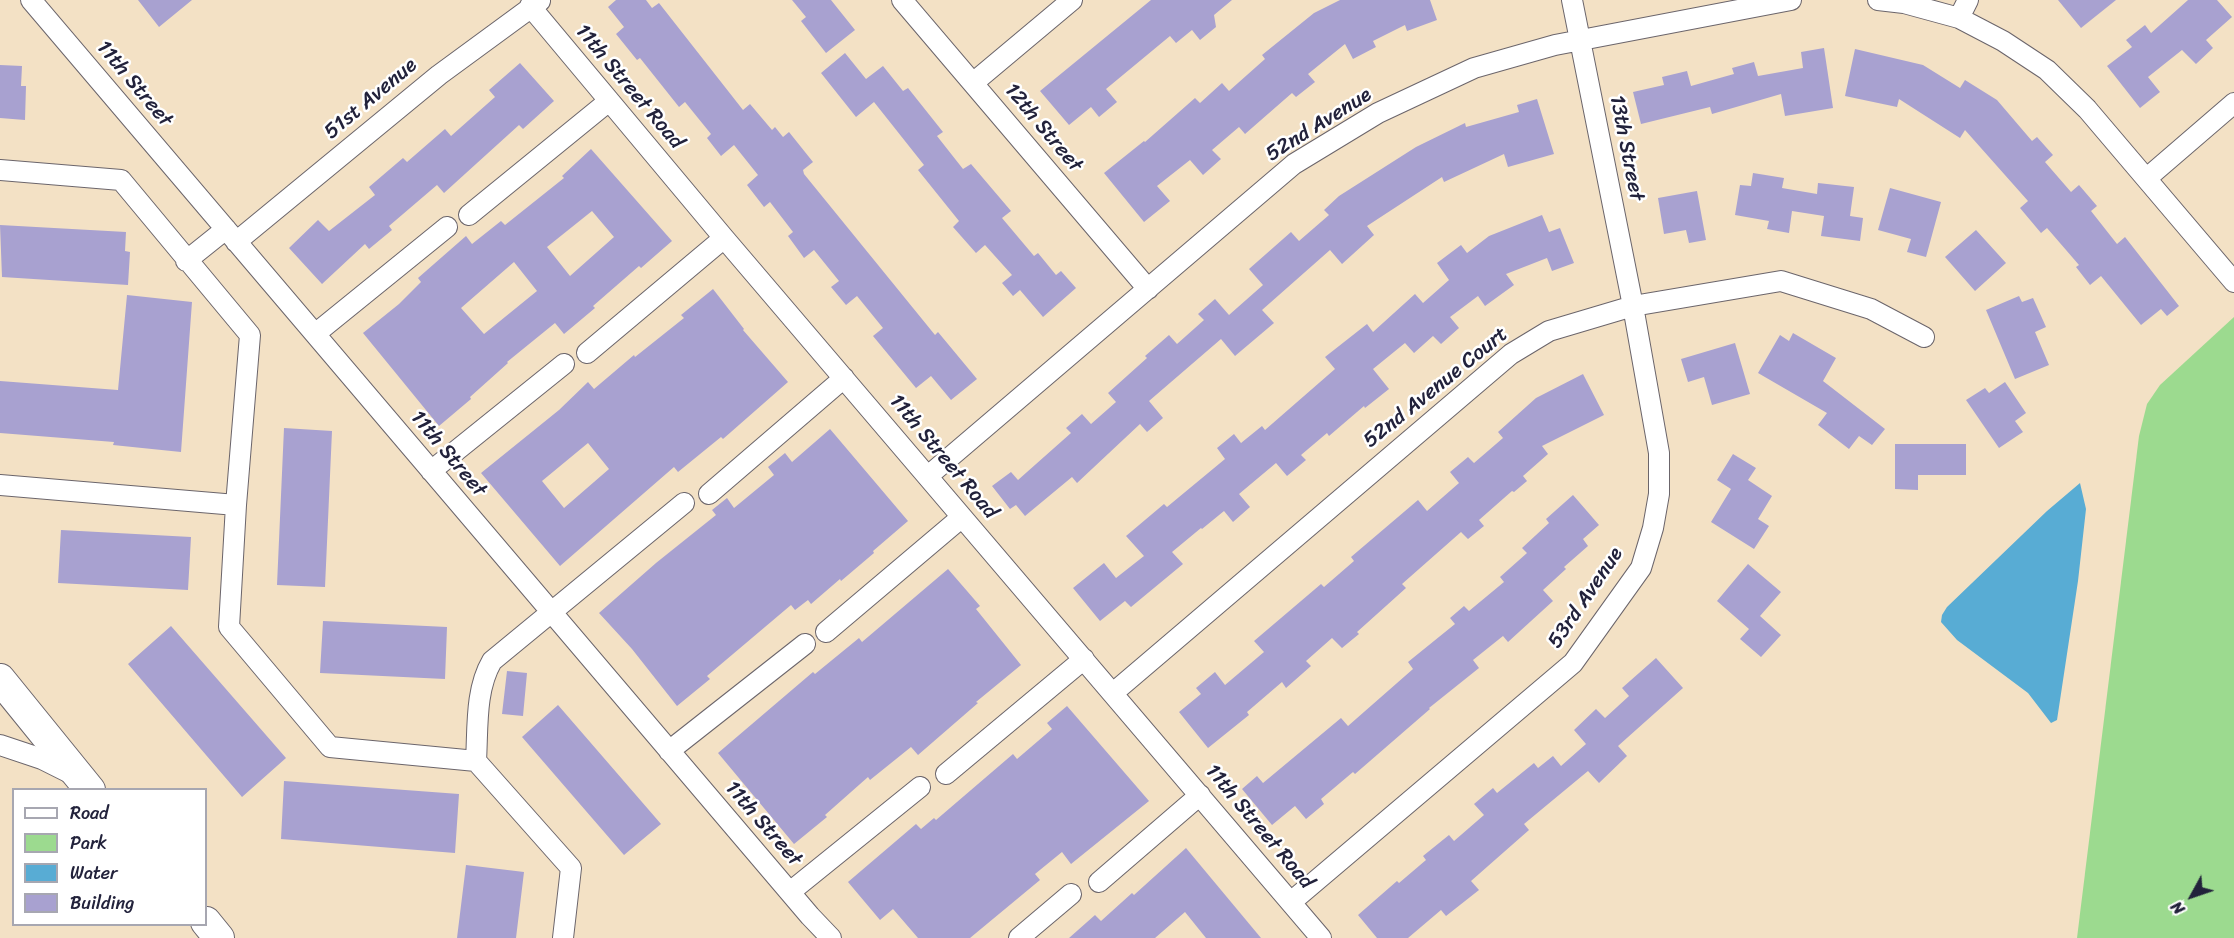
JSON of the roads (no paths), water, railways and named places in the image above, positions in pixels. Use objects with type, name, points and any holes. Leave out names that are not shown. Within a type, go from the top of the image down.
[{"type":"main road","points":[[0,679],[85,784]]},
{"type":"main road","points":[[207,923],[219,938]]},
{"type":"street","name":"11th Street","points":[[31,0],[669,751],[831,938]]},
{"type":"street","name":"12th Street","points":[[902,0],[1148,288]]},
{"type":"street","points":[[973,83],[1072,0]]},
{"type":"street","name":"13th Street","points":[[1572,0],[1633,306]]},
{"type":"street","name":"52nd Avenue","points":[[928,476],[1294,164],[1378,113],[1474,68],[1555,45],[1791,0]]},
{"type":"street","points":[[1878,0],[1904,3],[1959,18],[2003,41],[2047,70],[2086,109],[2147,178],[2234,282]]},
{"type":"street","points":[[1959,18],[1968,0]]},
{"type":"street","name":"51st Avenue","points":[[186,261],[231,235],[536,3]]},
{"type":"street","name":"11th Street Road","points":[[536,3],[609,100],[724,238],[1319,937]]},
{"type":"street","points":[[469,215],[609,100]]},
{"type":"street","points":[[2147,178],[2234,103]]},
{"type":"street","points":[[0,170],[121,180],[250,336],[229,627],[330,747],[476,760],[571,868],[563,938]]},
{"type":"street","points":[[315,334],[447,226]]},
{"type":"street","points":[[586,353],[724,238]]},
{"type":"street","name":"52nd Avenue Court","points":[[1113,693],[1511,354],[1549,331],[1633,306],[1781,281],[1871,309],[1924,337]]},
{"type":"street","name":"53rd Avenue","points":[[1291,902],[1574,663],[1641,568],[1653,528],[1659,494],[1659,453],[1633,306]]},
{"type":"street","points":[[431,471],[564,364]]},
{"type":"street","points":[[709,494],[844,378]]},
{"type":"street","points":[[0,485],[236,505]]},
{"type":"street","points":[[476,760],[481,688],[485,673],[492,661],[684,503]]},
{"type":"street","points":[[826,632],[962,517]]},
{"type":"street","points":[[669,751],[806,644]]},
{"type":"street","points":[[946,774],[1084,659]]},
{"type":"street","points":[[0,744],[42,759],[85,784]]},
{"type":"street","points":[[790,892],[920,787]]},
{"type":"street","points":[[1099,882],[1200,795]]},
{"type":"street","points":[[1019,938],[1071,894]]},
{"type":"water","points":[[2080,483],[2086,509],[2078,581],[2057,720],[2051,723],[2028,693],[1957,640],[1941,622],[1947,607],[2047,511]]}]
